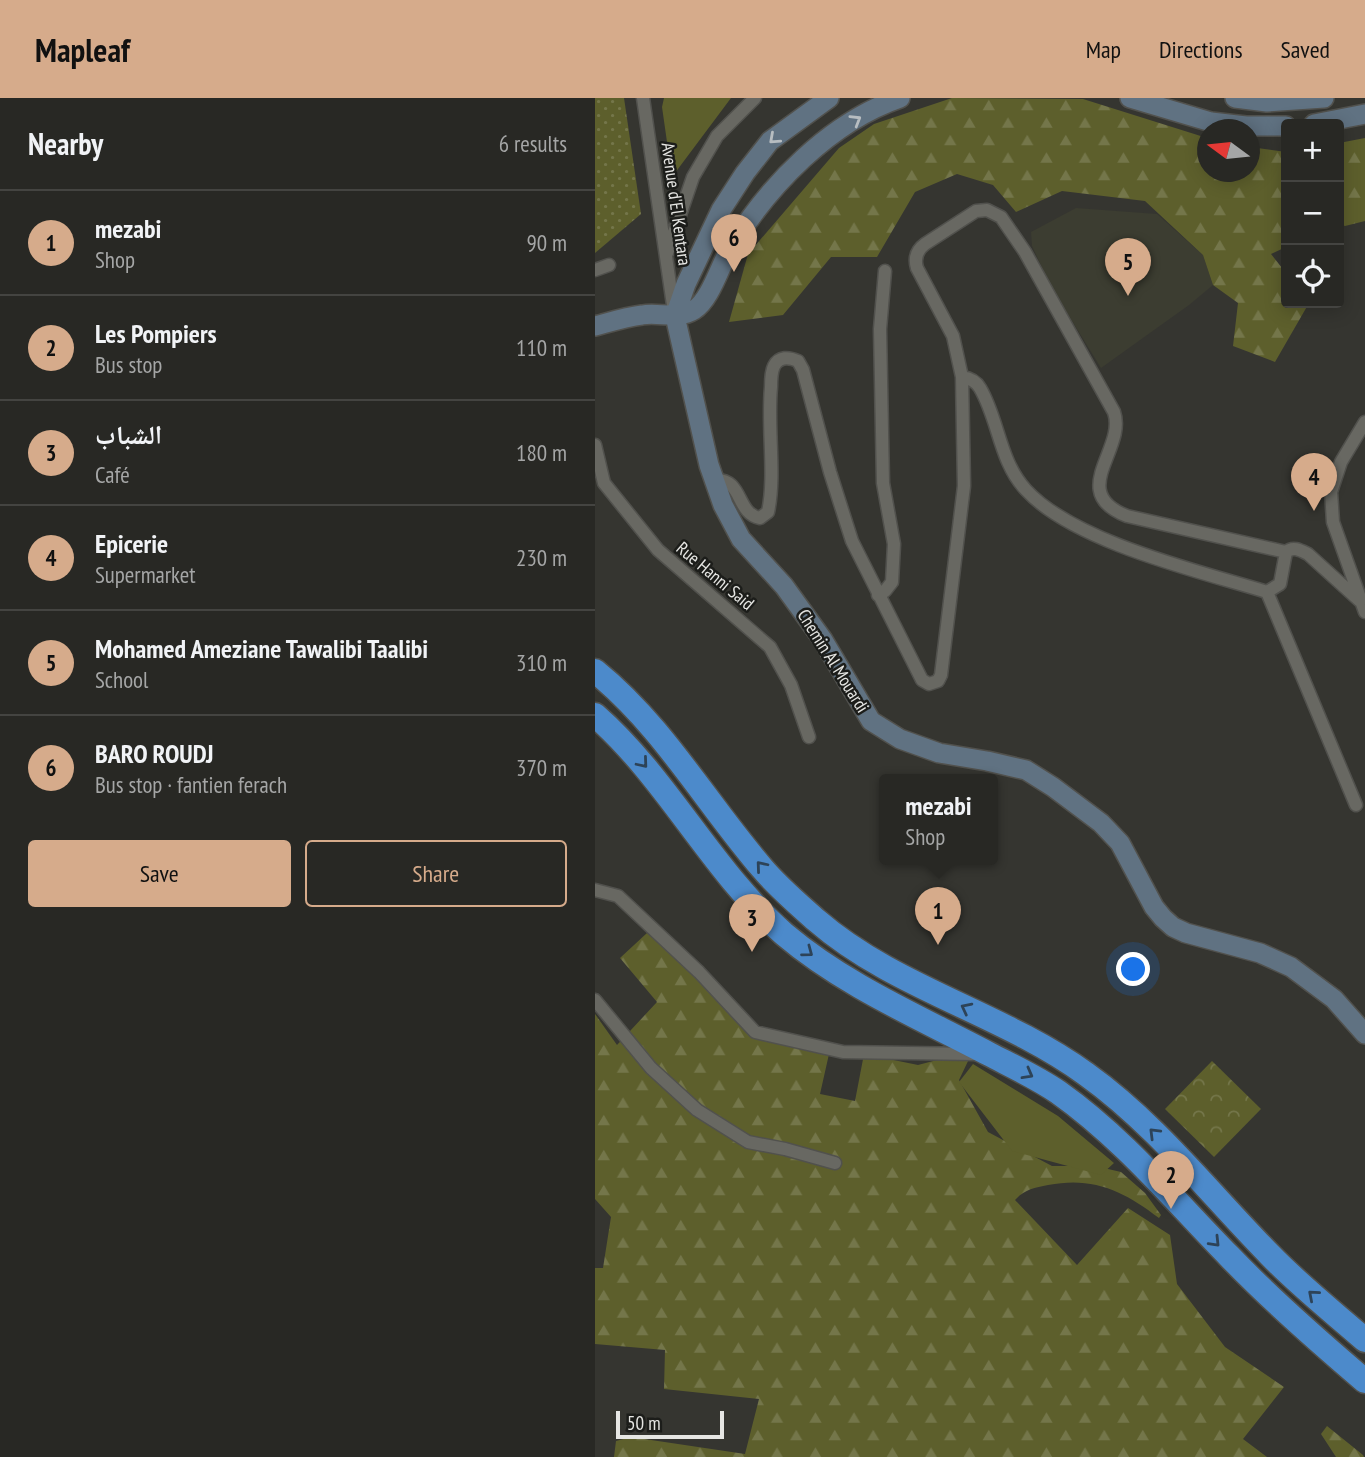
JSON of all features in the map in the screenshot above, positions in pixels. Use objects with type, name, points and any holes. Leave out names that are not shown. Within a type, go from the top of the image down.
[{"type":"highway","points":[[595,671],[626,699],[657,734],[763,869],[815,919],[834,935],[894,971],[1044,1047],[1094,1080],[1158,1137],[1290,1274],[1365,1340]]},
{"type":"highway","points":[[595,715],[640,760],[747,897],[784,933],[808,953],[844,976],[1056,1091],[1098,1123],[1268,1295],[1365,1381]]},
{"type":"street","name":"Avenue d'El Kentara","points":[[643,98],[675,316]]},
{"type":"street","points":[[666,259],[693,177],[717,136],[755,98]]},
{"type":"street","points":[[675,316],[692,271],[721,210],[745,173],[770,141],[829,98]]},
{"type":"street","points":[[595,326],[641,315],[685,314],[702,303],[740,233],[806,157],[848,124],[883,104],[900,98]]},
{"type":"street","points":[[1130,98],[1211,122],[1281,126]]},
{"type":"street","points":[[1235,98],[1267,102],[1324,98]]},
{"type":"street","points":[[1340,119],[1365,114]]},
{"type":"street","points":[[715,480],[724,480],[735,487],[746,510],[753,517],[760,519],[768,512],[768,412],[772,371],[781,359],[798,361],[803,370],[830,472],[852,541],[922,680],[929,684],[938,681],[941,675],[964,486],[962,377],[953,336],[917,268],[916,259],[918,251],[925,244],[976,211],[986,210],[1001,217],[1025,252],[1114,412],[1117,432],[1099,476],[1100,488],[1106,501],[1119,513],[1127,516],[1286,552],[1298,549],[1308,554],[1362,606]]},
{"type":"street","points":[[595,270],[608,265]]},
{"type":"street","points":[[878,595],[885,592],[891,582],[894,544],[883,483],[880,329],[885,271]]},
{"type":"street","name":"Chemin Al Mouardi","points":[[675,316],[723,505],[741,538],[784,586],[823,640],[871,721],[900,739],[939,753],[1026,770],[1053,787],[1101,823],[1120,843],[1154,907],[1173,927],[1260,953],[1291,967],[1334,999],[1365,1034]]},
{"type":"street","points":[[962,377],[971,379],[980,388],[1008,464],[1024,488],[1044,508],[1069,523],[1139,552],[1267,592],[1280,584],[1286,552]]},
{"type":"street","points":[[1362,606],[1333,522],[1331,492],[1341,462],[1365,422]]},
{"type":"street","name":"Rue Hanni Said","points":[[595,445],[604,484],[658,550],[770,647],[791,685],[809,737]]},
{"type":"street","points":[[1267,592],[1356,805]]},
{"type":"street","points":[[595,890],[618,896],[699,972],[755,1032],[843,1052],[990,1054]]},
{"type":"street","points":[[595,1000],[651,1068],[697,1110],[748,1142],[835,1163]]},
{"type":"shaded area","points":[[1076,208],[1157,214],[1203,255],[1213,285],[1101,368],[1051,287],[1032,246],[1031,232]]},
{"type":"green space","points":[[595,98],[624,98],[641,214],[595,253]]},
{"type":"green space","points":[[664,98],[731,98],[672,177],[662,107]]},
{"type":"green space","points":[[952,98],[1083,99],[1197,135],[1197,182],[1260,182],[1260,148],[1281,151],[1281,249],[1271,254],[1281,267],[1281,308],[1306,308],[1275,362],[1233,346],[1238,303],[1213,285],[1203,255],[1145,201],[1062,191],[1016,212],[993,185],[957,174],[915,192],[877,257],[831,257],[783,315],[729,322],[748,254],[839,148],[874,124]]},
{"type":"green space","points":[[1365,138],[1365,221],[1345,226],[1344,226],[1344,142]]},
{"type":"green space","points":[[647,933],[765,1034],[829,1054],[820,1094],[855,1101],[864,1054],[918,1065],[956,1055],[969,1059],[959,1080],[988,1132],[1052,1166],[1095,1166],[1121,1172],[1145,1193],[1161,1215],[1159,1218],[1120,1193],[1094,1184],[1048,1185],[1022,1193],[1015,1200],[1077,1265],[1128,1208],[1170,1235],[1177,1284],[1225,1347],[1284,1387],[1243,1439],[1267,1457],[614,1457],[616,1441],[631,1437],[745,1454],[759,1399],[664,1389],[665,1350],[595,1344],[595,1268],[603,1268],[611,1217],[595,1199],[595,1014],[617,1045],[657,1002],[620,958]]},
{"type":"green space","points":[[1212,1061],[1261,1109],[1214,1157],[1165,1109]]},
{"type":"green space","points":[[973,1064],[1058,1116],[1114,1163],[1101,1175],[1012,1151],[959,1082]]},
{"type":"green space","points":[[1327,1426],[1364,1457],[1336,1457],[1321,1434]]},
{"type":"place","name":"BARO ROUDJ","points":[[734,272]]},
{"type":"place","name":"Mohamed Ameziane Tawalibi Taalibi","points":[[1128,296]]},
{"type":"place","name":"Epicerie","points":[[1314,511]]},
{"type":"place","name":"mezabi","points":[[938,945]]},
{"type":"place","name":"الشباب","points":[[752,952]]},
{"type":"place","name":"Les Pompiers","points":[[1171,1209]]}]
